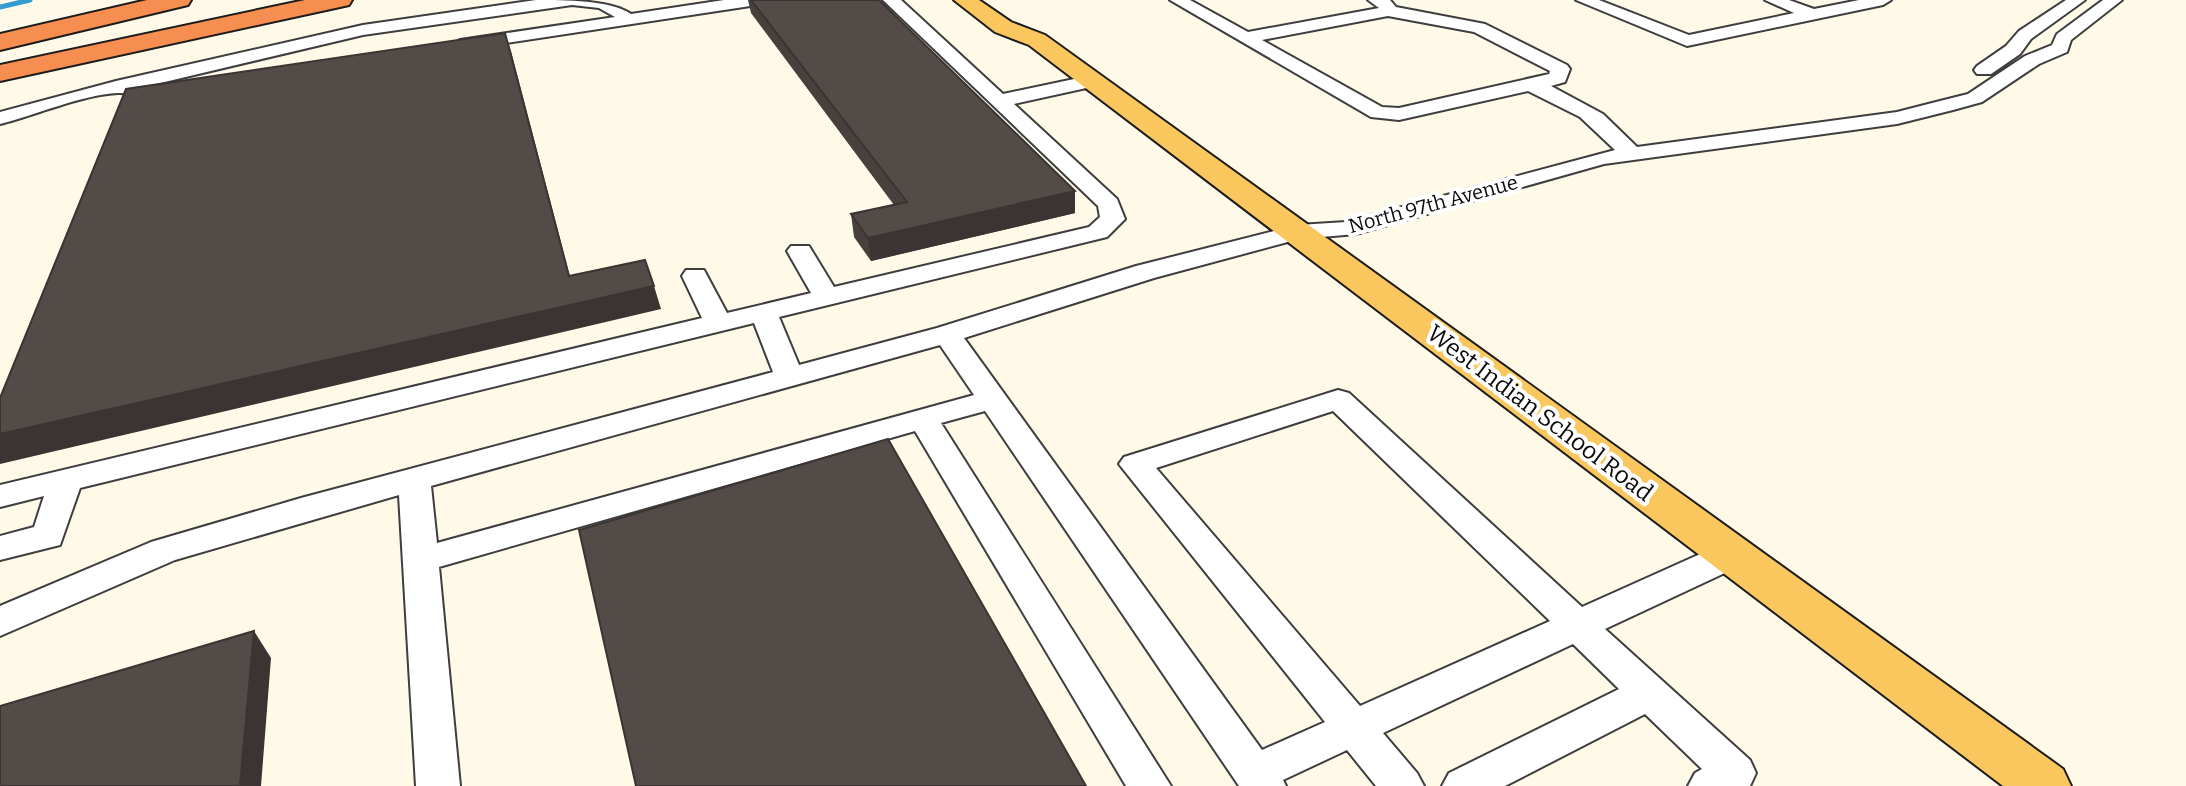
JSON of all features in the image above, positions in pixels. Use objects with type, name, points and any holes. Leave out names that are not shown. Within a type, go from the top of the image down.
[{"type":"highway","points":[[0,31],[124,0]]},
{"type":"highway","points":[[0,42],[179,0]]},
{"type":"highway","points":[[0,60],[254,0]]},
{"type":"highway","points":[[0,73],[340,0]]},
{"type":"main road","name":"West Indian School Road","points":[[965,0],[1003,27],[1037,40],[2044,786]]},
{"type":"main road","name":"West Indian School Road","points":[[1002,0],[1029,21],[1037,40]]},
{"type":"street","points":[[0,118],[329,37],[572,0],[602,1],[627,20]]},
{"type":"street","points":[[451,46],[656,16],[673,6],[757,0]]},
{"type":"street","points":[[0,496],[1098,232],[1113,219],[1109,204],[891,0]]},
{"type":"street","points":[[1178,0],[1245,38],[1378,113],[1399,114],[1532,85],[1558,78],[1560,69],[1479,28],[1382,6],[1245,38]]},
{"type":"street","points":[[1584,0],[1687,41],[1883,0]]},
{"type":"street","points":[[1773,0],[1814,15]]},
{"type":"street","name":"North 97th Avenue","points":[[0,622],[163,551],[947,334],[1145,272],[1298,232],[1347,229],[1624,147],[1897,118],[1937,102],[2013,50],[2018,41],[2077,0]]},
{"type":"street","name":"North 97th Avenue","points":[[1937,102],[1975,98],[1995,87],[2032,60],[2060,48],[2063,38],[2106,1]]},
{"type":"street","points":[[376,49],[376,41],[565,14],[596,47]]},
{"type":"street","points":[[656,16],[669,36]]},
{"type":"street","points":[[2030,33],[2063,38]]},
{"type":"street","points":[[329,37],[329,64]]},
{"type":"street","points":[[116,87],[153,91],[241,78]]},
{"type":"street","points":[[1000,101],[1093,81]]},
{"type":"street","points":[[1532,85],[1539,98],[1572,121],[1624,147]]},
{"type":"street","points":[[800,251],[827,297]]},
{"type":"street","points":[[695,276],[718,323]]},
{"type":"street","points":[[763,313],[790,377]]},
{"type":"street","points":[[947,334],[1259,779],[1355,727],[1731,555]]},
{"type":"street","points":[[421,560],[993,399]]},
{"type":"street","points":[[1402,786],[1135,464],[1338,399],[1735,773],[1710,786]]},
{"type":"street","points":[[923,419],[1149,786]]},
{"type":"street","points":[[0,548],[48,536],[66,480]]},
{"type":"street","points":[[414,480],[438,786]]},
{"type":"street","points":[[1464,786],[1649,693]]},
{"type":"building","points":[[751,0],[879,0],[1075,191],[868,238],[851,214],[907,202]]},
{"type":"building","points":[[505,33],[569,276],[645,260],[654,286],[0,434],[0,398],[126,89]]},
{"type":"building","points":[[888,439],[1086,786],[636,786],[579,530]]},
{"type":"building","points":[[254,631],[240,786],[0,786],[0,706]]},
{"type":"waterway","points":[[0,7],[30,0]]}]
